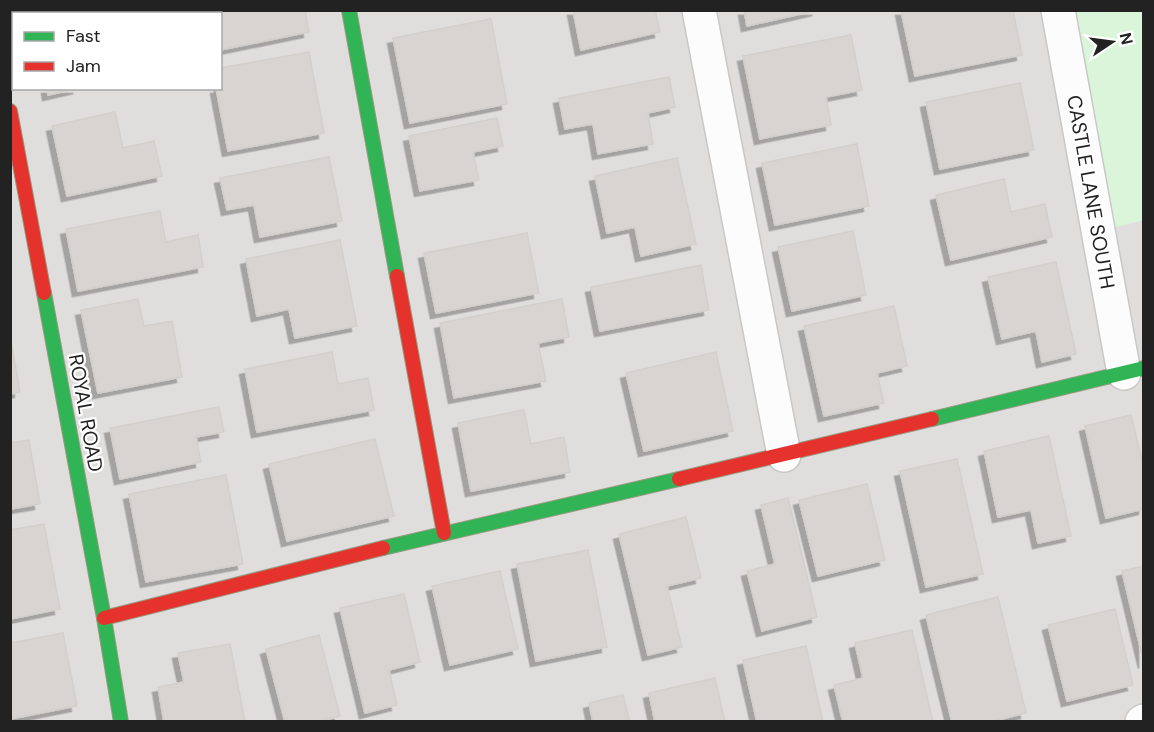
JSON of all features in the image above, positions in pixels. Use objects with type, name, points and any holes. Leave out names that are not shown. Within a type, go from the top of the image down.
[{"type":"street","points":[[349,10],[444,532]]},
{"type":"street","points":[[699,10],[784,455]]},
{"type":"street","name":"CASTLE LANE SOUTH","points":[[1058,10],[1134,371]]},
{"type":"street","name":"ROYAL ROAD","points":[[10,111],[104,618],[121,722]]},
{"type":"street","points":[[104,618],[444,532],[784,455],[1134,371]]},
{"type":"shaded area","points":[[10,11],[1053,11],[1095,232],[1143,220],[1143,721],[11,721]]},
{"type":"green space","points":[[1053,11],[1143,11],[1143,220],[1094,233]]},
{"type":"building","points":[[183,10],[305,10],[309,32],[222,50],[222,12],[183,12]]},
{"type":"building","points":[[573,10],[655,10],[660,32],[581,50]]},
{"type":"building","points":[[744,10],[818,10],[747,26]]},
{"type":"building","points":[[901,10],[1013,10],[1022,55],[915,76]]},
{"type":"building","points":[[491,19],[507,104],[410,123],[393,38]]},
{"type":"building","points":[[851,35],[862,90],[826,97],[831,125],[760,139],[743,56]]},
{"type":"building","points":[[309,52],[324,133],[228,151],[216,90],[222,90],[222,68]]},
{"type":"building","points":[[669,77],[675,107],[648,113],[653,144],[598,154],[593,124],[565,129],[559,98]]},
{"type":"building","points":[[1020,83],[1034,150],[940,169],[926,102]]},
{"type":"building","points":[[47,90],[70,90],[48,95]]},
{"type":"building","points":[[115,112],[123,148],[154,141],[162,176],[67,196],[52,126]]},
{"type":"building","points":[[497,118],[503,146],[473,152],[479,180],[420,191],[409,136]]},
{"type":"building","points":[[857,144],[869,206],[775,225],[762,163]]},
{"type":"building","points":[[329,157],[342,221],[260,237],[254,205],[227,210],[220,178]]},
{"type":"building","points":[[677,158],[696,244],[641,256],[635,227],[607,233],[595,176]]},
{"type":"building","points":[[1004,179],[1011,212],[1045,204],[1052,237],[951,260],[936,195]]},
{"type":"building","points":[[160,211],[166,242],[198,235],[203,267],[78,291],[66,229]]},
{"type":"building","points":[[853,231],[866,295],[792,311],[778,247]]},
{"type":"building","points":[[527,233],[539,293],[436,313],[424,253]]},
{"type":"building","points":[[340,240],[357,326],[295,338],[289,309],[257,316],[246,259]]},
{"type":"building","points":[[1056,262],[1076,354],[1042,362],[1036,331],[1002,339],[988,277]]},
{"type":"building","points":[[701,265],[709,310],[600,331],[591,287]]},
{"type":"building","points":[[138,299],[144,326],[172,321],[182,377],[98,393],[81,310]]},
{"type":"building","points":[[562,299],[569,337],[538,343],[546,381],[454,398],[440,323]]},
{"type":"building","points":[[894,306],[907,366],[877,373],[884,403],[824,416],[804,326]]},
{"type":"building","points":[[10,346],[12,346],[20,392],[10,394]]},
{"type":"building","points":[[332,352],[338,384],[368,378],[374,410],[257,432],[245,369]]},
{"type":"building","points":[[716,352],[733,431],[644,451],[626,373]]},
{"type":"building","points":[[219,407],[224,432],[196,437],[201,462],[120,479],[110,428]]},
{"type":"building","points":[[524,410],[531,444],[564,437],[570,472],[471,491],[458,423]]},
{"type":"building","points":[[1131,415],[1144,468],[1144,509],[1106,518],[1085,426]]},
{"type":"building","points":[[1049,436],[1071,536],[1038,543],[1031,510],[998,517],[984,451]]},
{"type":"building","points":[[375,439],[394,516],[287,541],[269,464]]},
{"type":"building","points":[[29,440],[40,504],[10,509],[10,443]]},
{"type":"building","points":[[957,459],[983,574],[926,587],[900,471]]},
{"type":"building","points":[[226,475],[243,564],[146,582],[129,494]]},
{"type":"building","points":[[867,484],[885,560],[818,576],[799,500]]},
{"type":"building","points":[[788,498],[817,617],[762,631],[747,571],[775,564],[761,505]]},
{"type":"building","points":[[686,517],[701,578],[667,586],[682,647],[648,655],[619,534]]},
{"type":"building","points":[[44,524],[60,609],[10,619],[10,530]]},
{"type":"building","points":[[588,550],[607,647],[536,661],[517,564]]},
{"type":"building","points":[[1144,566],[1144,663],[1122,571]]},
{"type":"building","points":[[500,571],[518,649],[450,665],[432,586]]},
{"type":"building","points":[[404,594],[420,662],[389,670],[397,705],[365,713],[340,608]]},
{"type":"building","points":[[998,597],[1026,713],[990,722],[952,722],[926,615]]},
{"type":"building","points":[[1115,609],[1133,685],[1067,701],[1048,625]]},
{"type":"building","points":[[912,630],[933,722],[843,722],[834,685],[863,678],[855,643]]},
{"type":"building","points":[[63,633],[77,706],[10,719],[10,643]]},
{"type":"building","points":[[319,635],[340,716],[319,722],[285,722],[266,649]]},
{"type":"building","points":[[230,644],[245,722],[164,722],[158,687],[184,682],[178,653]]},
{"type":"building","points":[[806,646],[823,722],[757,722],[743,660]]},
{"type":"building","points":[[715,678],[725,722],[655,722],[649,693]]},
{"type":"building","points":[[623,695],[630,722],[593,722],[589,703]]},
{"type":"traffic: fast","points":[[349,10],[397,276]]},
{"type":"traffic: fast","points":[[44,293],[121,722]]},
{"type":"traffic: fast","points":[[932,419],[1144,368]]},
{"type":"traffic: fast","points":[[383,548],[679,479]]},
{"type":"traffic: jam","points":[[10,111],[44,293]]},
{"type":"traffic: jam","points":[[397,276],[444,533]]},
{"type":"traffic: jam","points":[[679,479],[932,419]]},
{"type":"traffic: jam","points":[[104,618],[383,548]]}]
